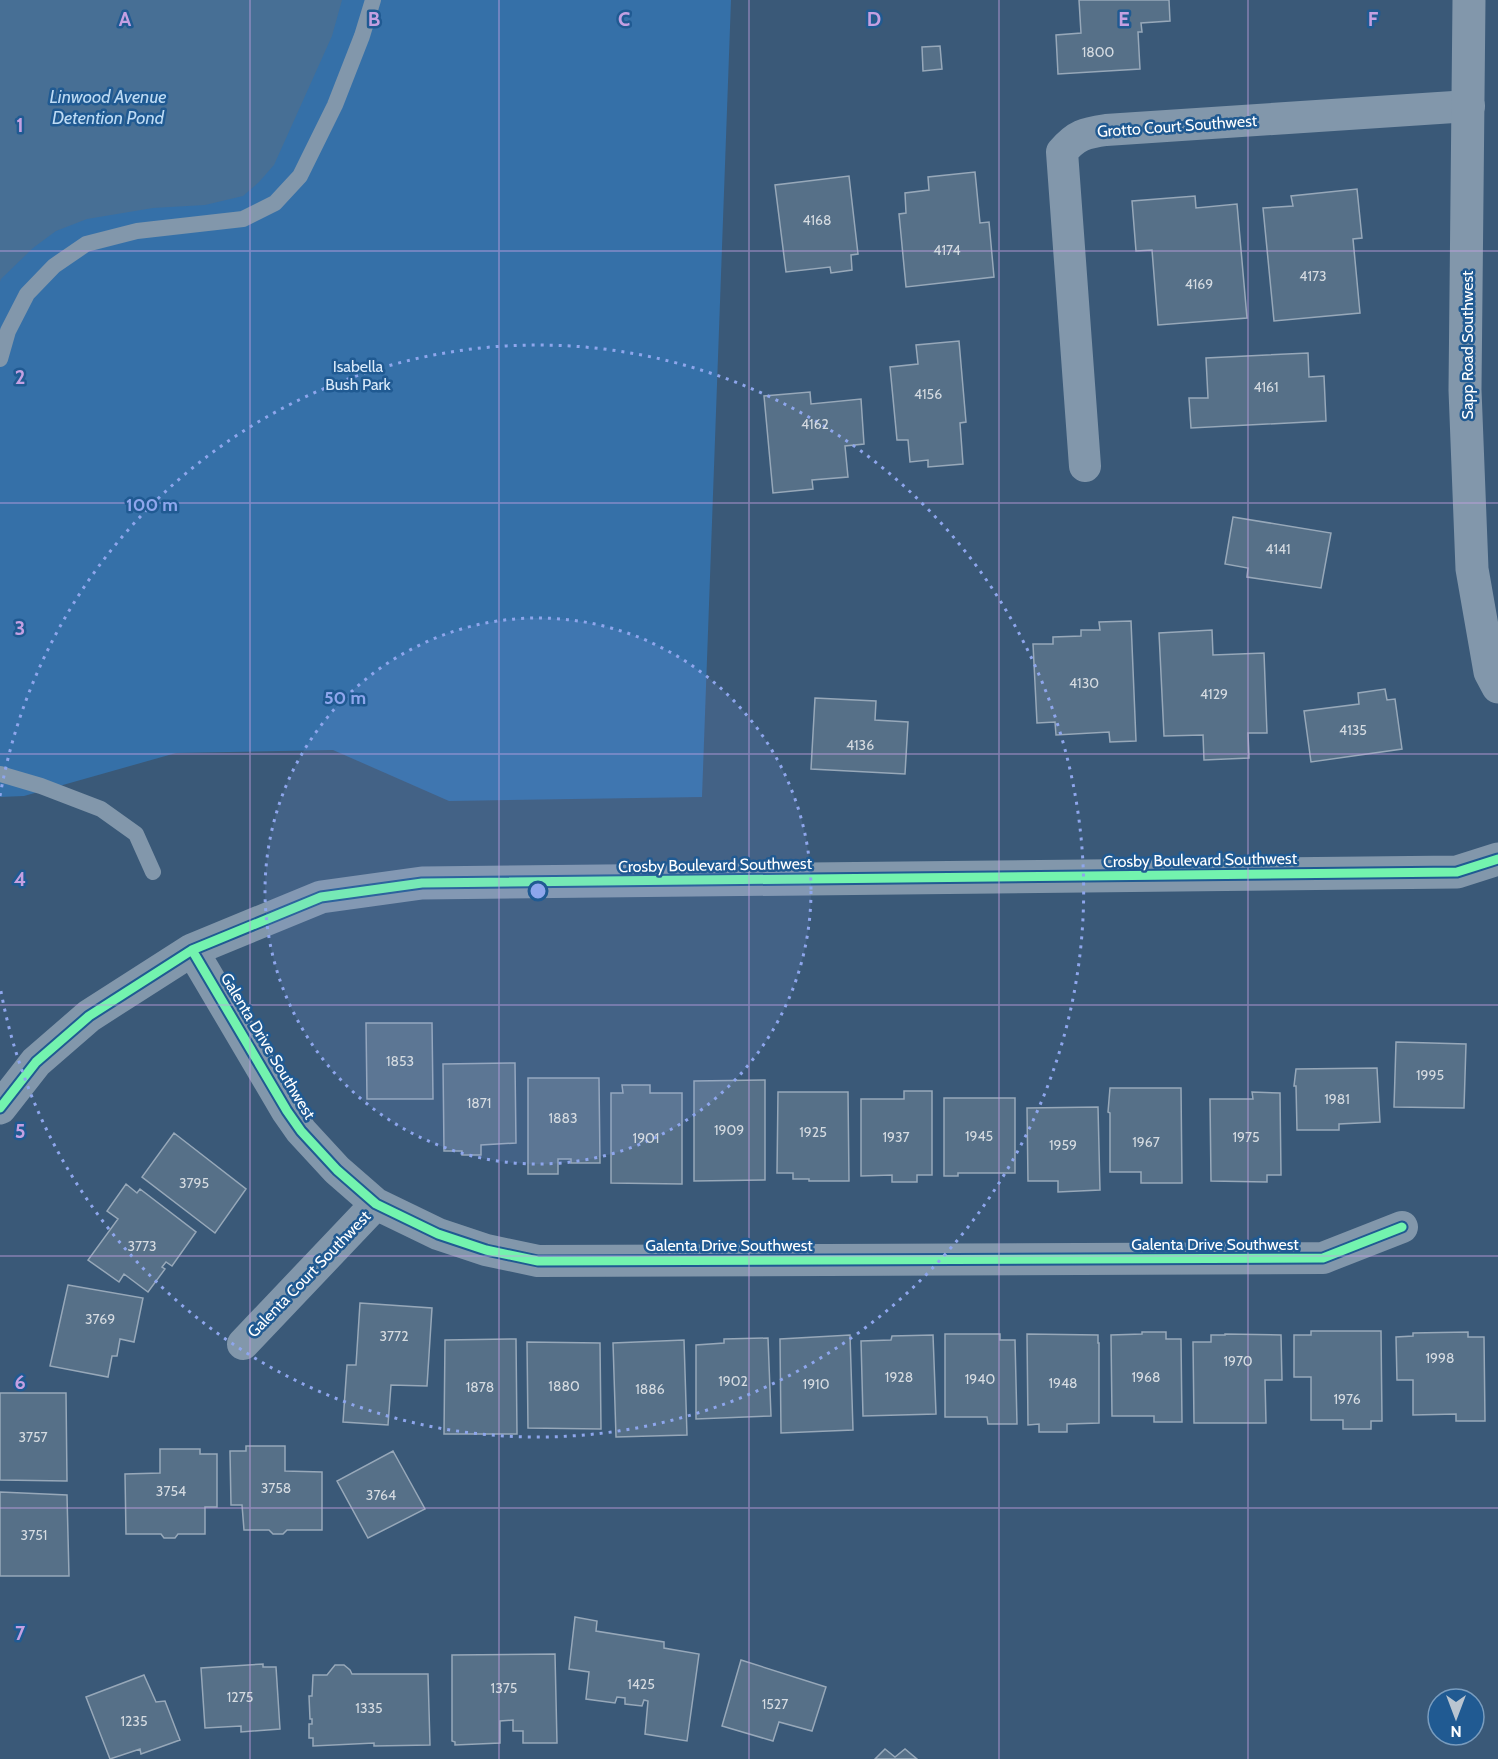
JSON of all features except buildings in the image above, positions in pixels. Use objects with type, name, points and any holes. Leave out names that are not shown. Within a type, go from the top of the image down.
[{"type":"street","name":"Sapp Road Southwest","points":[[1469,0],[1465,390],[1472,569],[1490,672],[1498,687]]},
{"type":"street","name":"Grotto Court Southwest","points":[[1085,466],[1062,152],[1072,140],[1087,133],[1106,130],[1469,106]]},
{"type":"street","name":"Crosby Boulevard Southwest","points":[[0,1108],[36,1062],[89,1016],[192,950],[321,897],[422,883],[1457,872],[1498,859]]},
{"type":"street","name":"Galenta Drive Southwest","points":[[192,950],[287,1112],[301,1131],[337,1170],[376,1204],[438,1234],[486,1250],[538,1261],[1323,1258],[1402,1227]]},
{"type":"street","name":"Galenta Court Southwest","points":[[243,1344],[376,1204]]},
{"type":"lane","points":[[0,359],[8,331],[27,294],[54,266],[86,244],[137,231],[243,219],[275,203],[300,176],[335,105],[362,36],[373,0]]},
{"type":"lane","points":[[0,774],[41,786],[101,809],[136,834],[153,872]]},
{"type":"green space","name":"Isabella Bush Park","points":[[0,0],[731,0],[702,797],[449,801],[333,750],[176,753],[24,796],[0,797]]},
{"type":"water","name":"Linwood Avenue Detention Pond","points":[[0,0],[342,0],[332,36],[274,165],[243,196],[205,205],[153,208],[87,219],[56,231],[33,248],[0,282]]},
{"type":"cycle path","points":[[0,1108],[36,1062],[89,1016],[192,950],[321,897],[422,883],[1457,872],[1498,859]]},
{"type":"cycle path","points":[[192,950],[287,1111],[301,1131],[337,1170],[376,1204],[438,1234],[486,1250],[538,1261],[1323,1258],[1402,1227]]}]
